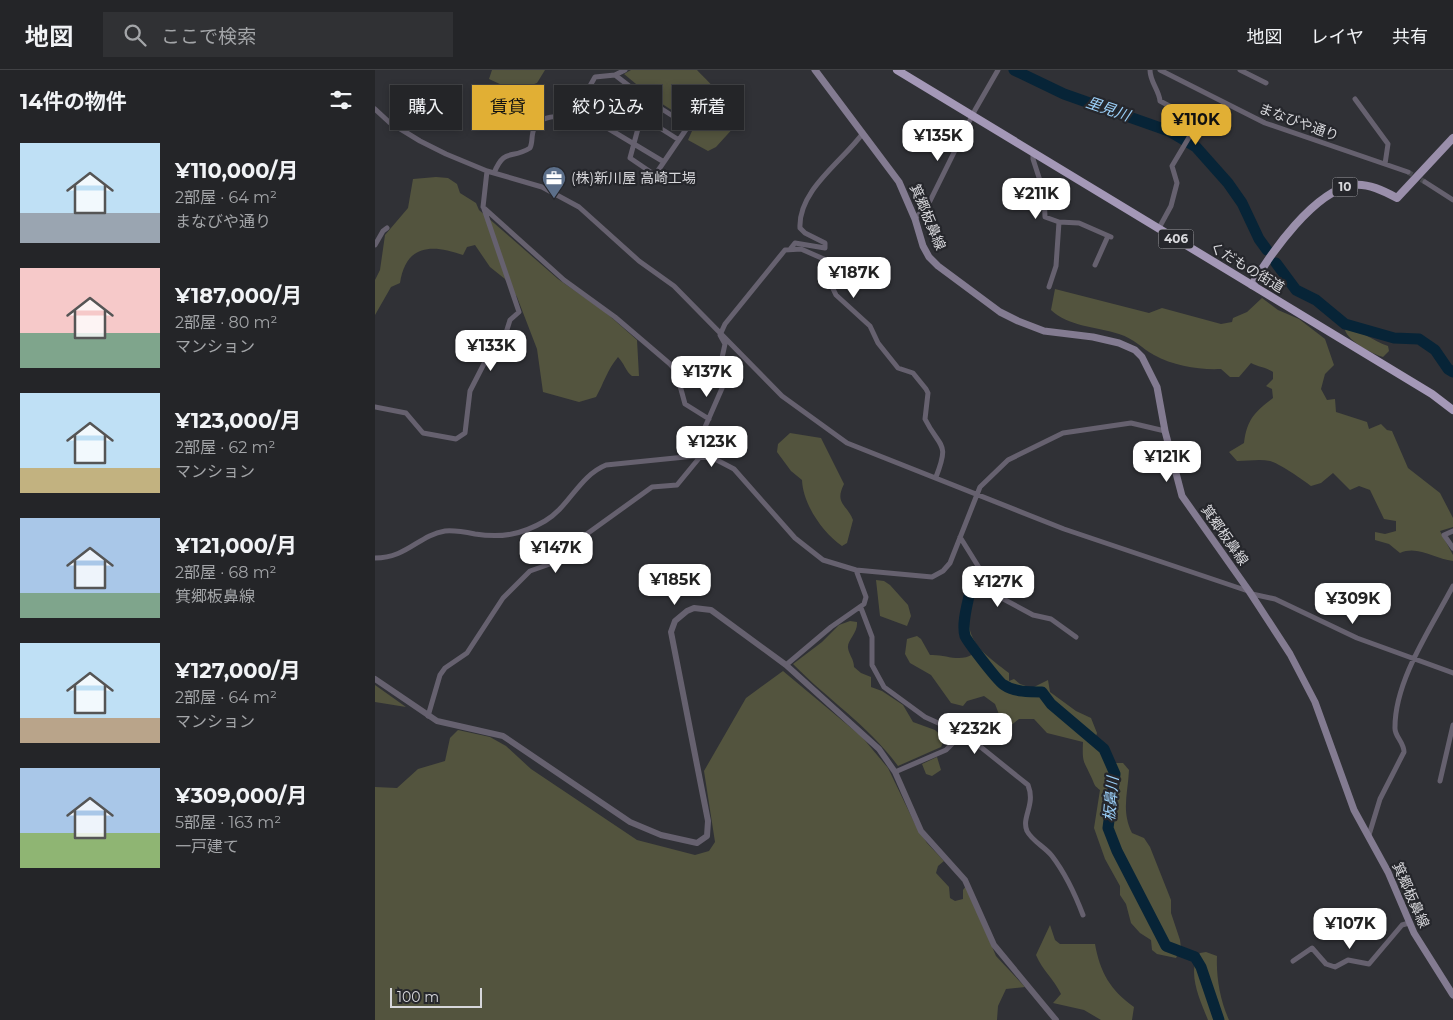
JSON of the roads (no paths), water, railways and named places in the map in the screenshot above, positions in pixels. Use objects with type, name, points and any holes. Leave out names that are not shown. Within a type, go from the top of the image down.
[{"type":"highway","name":"くだもの街道","points":[[897,70],[1432,394],[1453,410]]},
{"type":"main road","name":"箕郷板鼻線","points":[[815,70],[899,182],[929,257],[938,266],[999,312],[1044,331],[1107,340],[1135,350],[1153,376],[1182,496],[1290,654],[1315,702],[1344,786],[1388,872],[1409,923],[1453,995]]},
{"type":"main road","name":"10","points":[[1252,285],[1266,262],[1319,202],[1332,193],[1355,185],[1373,187],[1397,198],[1453,138]]},
{"type":"street","points":[[590,85],[595,76],[615,75],[625,70]]},
{"type":"street","points":[[915,219],[930,201],[972,116],[998,70]]},
{"type":"street","points":[[1150,70],[1153,86],[1160,94],[1160,101],[1189,117],[1191,134],[1173,166],[1177,183],[1171,206],[1159,228]]},
{"type":"street","name":"まなびや通り","points":[[1160,70],[1265,123],[1408,172]]},
{"type":"street","points":[[1240,70],[1266,83]]},
{"type":"street","points":[[615,75],[628,85]]},
{"type":"street","points":[[1355,99],[1388,144],[1385,164]]},
{"type":"street","points":[[375,109],[389,122],[420,141],[487,171],[543,187],[579,207],[639,261],[674,286],[781,396],[847,443],[1064,529],[1250,593],[1282,602],[1357,638],[1453,673]]},
{"type":"street","points":[[638,130],[631,158],[655,175],[687,128],[687,125],[662,109]]},
{"type":"street","points":[[494,173],[499,160],[507,154],[530,148],[533,133],[539,122],[554,116]]},
{"type":"street","points":[[662,129],[679,140]]},
{"type":"street","points":[[611,130],[664,162]]},
{"type":"street","points":[[720,335],[725,324],[741,301],[765,276],[781,253],[791,248],[795,243],[800,242],[825,248],[825,243],[805,233],[800,228],[801,209],[842,155],[851,150],[863,133]]},
{"type":"street","points":[[1033,152],[1033,159],[1043,193],[1045,217],[1059,222],[1079,223],[1110,236],[1095,265]]},
{"type":"street","points":[[375,407],[406,414],[423,433],[456,439],[465,433],[470,391],[490,352],[505,336],[510,320],[519,312],[483,207],[487,171]]},
{"type":"street","points":[[1425,182],[1453,200]]},
{"type":"street","points":[[483,207],[564,280],[615,317],[673,368],[685,404],[709,419]]},
{"type":"street","points":[[1049,287],[1056,266],[1059,222]]},
{"type":"street","points":[[375,245],[383,231],[387,228]]},
{"type":"street","points":[[791,248],[801,249],[826,260],[827,276],[836,295],[871,326],[878,343],[898,368],[913,373],[926,389],[928,393],[925,419],[944,448],[943,459],[936,477]]},
{"type":"street","points":[[428,716],[440,675],[445,668],[467,653],[503,598],[530,571],[563,559],[584,536],[652,488],[677,485],[701,457],[702,434],[723,386],[720,368],[725,344],[720,335]]},
{"type":"street","points":[[375,558],[403,553],[432,535],[443,531],[453,530],[495,537],[522,532],[558,513],[588,476],[606,466],[701,457],[713,458],[734,469],[795,538],[814,555],[856,570],[932,577],[940,574],[949,563],[980,487],[1000,466],[1058,434],[1131,423],[1165,432]]},
{"type":"street","points":[[1453,530],[1444,535],[1453,548]]},
{"type":"street","points":[[960,537],[996,595],[1033,615],[1051,619],[1076,637]]},
{"type":"street","points":[[786,665],[831,627],[861,608],[866,597],[856,570]]},
{"type":"street","points":[[1369,835],[1380,799],[1404,752],[1394,730],[1398,697],[1453,586]]},
{"type":"street","points":[[375,679],[428,716],[446,724],[503,736],[631,822],[661,835],[697,843],[707,836],[708,821],[671,640],[675,621],[687,611],[694,608],[711,610],[786,665],[879,749],[895,772],[921,831],[965,880],[994,945],[1056,1020]]},
{"type":"street","points":[[861,608],[872,637],[872,665],[882,684],[919,713],[971,739],[1028,785],[1031,804],[1026,818],[1026,828],[1031,836],[1052,856],[1076,896],[1083,915]]},
{"type":"street","points":[[1440,781],[1453,725]]},
{"type":"street","points":[[895,772],[946,750],[962,734]]},
{"type":"street","points":[[1293,961],[1312,948],[1326,964],[1335,967],[1348,960],[1369,964],[1402,925],[1409,923]]},
{"type":"waterway","name":"里見川","points":[[1014,70],[1064,94],[1169,131],[1196,147],[1228,183],[1242,203],[1259,239],[1267,250]]},
{"type":"waterway","name":"里見川","points":[[1276,263],[1296,290],[1316,300],[1345,324],[1394,338],[1419,339],[1435,350],[1448,369],[1453,372]]},
{"type":"waterway","name":"板鼻川","points":[[971,586],[965,618],[965,636],[990,670],[1001,683],[1012,689],[1042,692],[1051,704],[1104,749],[1115,774],[1108,828],[1117,851],[1166,946],[1195,957],[1201,967],[1219,1020]]},
{"type":"tunnel","points":[[1408,172],[1425,182]]},
{"type":"place","name":"(株)新川屋 高崎工場","points":[[554,199]]}]
